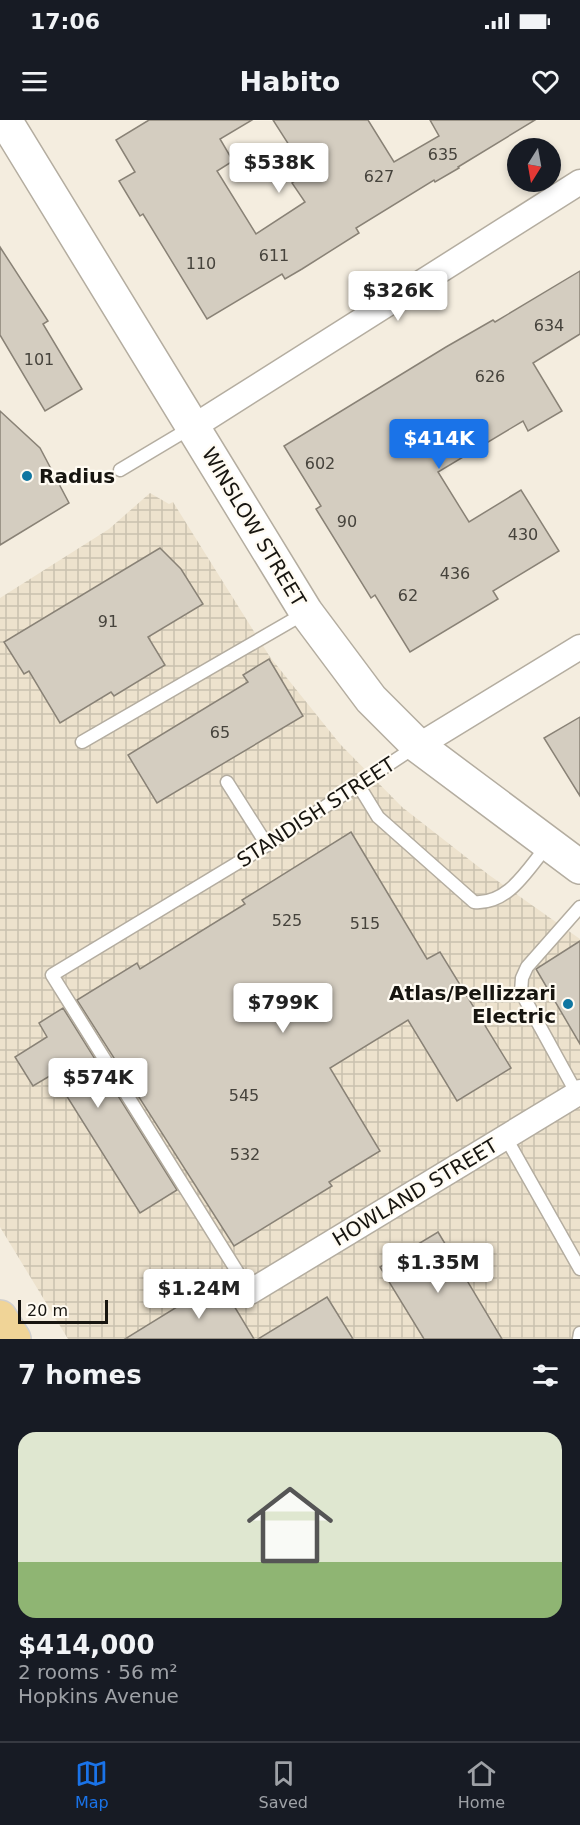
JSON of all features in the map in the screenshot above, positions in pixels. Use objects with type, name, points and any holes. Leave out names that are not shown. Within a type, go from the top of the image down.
[{"type":"main road","points":[[0,1317],[14,1339]]},
{"type":"street","name":"WINSLOW STREET","points":[[5,120],[306,612],[372,699],[418,746],[580,867]]},
{"type":"street","points":[[193,426],[580,182]]},
{"type":"street","name":"STANDISH STREET","points":[[418,746],[580,647]]},
{"type":"street","name":"HOWLAND STREET","points":[[250,1292],[578,1094]]},
{"type":"lane","points":[[120,470],[193,426]]},
{"type":"lane","points":[[82,742],[306,612]]},
{"type":"lane","name":"STANDISH STREET","points":[[250,1292],[52,975],[267,845],[418,746]]},
{"type":"lane","points":[[227,782],[267,845]]},
{"type":"lane","points":[[358,786],[378,817],[474,902],[488,903],[506,895],[549,844]]},
{"type":"lane","points":[[578,1094],[521,992],[522,978],[527,967],[580,907]]},
{"type":"lane","points":[[506,1138],[580,1269]]},
{"type":"lane","points":[[579,1339],[580,1333]]},
{"type":"shaded area","points":[[150,493],[169,504],[173,502],[270,657],[340,744],[402,807],[489,875],[580,939],[580,1339],[68,1339],[0,1227],[0,598],[109,529]]},
{"type":"building","points":[[149,120],[252,120],[220,139],[233,161],[217,171],[256,234],[305,202],[292,183],[307,173],[273,120],[368,120],[394,162],[439,136],[430,120],[535,120],[459,168],[435,182],[434,180],[356,228],[359,233],[302,269],[285,279],[282,274],[207,319],[143,214],[140,216],[119,181],[135,172],[116,140]]},
{"type":"building","points":[[0,247],[48,321],[43,324],[82,389],[45,411],[0,335]]},
{"type":"building","points":[[580,271],[580,334],[533,363],[562,411],[528,431],[523,421],[438,472],[469,522],[521,490],[559,551],[493,591],[498,599],[410,652],[375,595],[371,598],[316,509],[321,506],[284,446],[446,347],[493,320],[495,322]]},
{"type":"building","name":"Radius","points":[[0,411],[40,448],[69,503],[0,545]]},
{"type":"building","points":[[160,548],[181,569],[203,604],[148,637],[165,665],[114,696],[111,692],[60,723],[29,671],[24,674],[4,642]]},
{"type":"building","points":[[269,659],[303,716],[157,803],[128,755],[248,682],[243,675]]},
{"type":"building","points":[[580,717],[580,796],[544,738]]},
{"type":"building","points":[[351,832],[427,959],[440,952],[511,1068],[457,1101],[408,1020],[330,1068],[380,1151],[329,1182],[332,1186],[234,1246],[77,1000],[137,963],[140,969],[245,904],[242,900]]},
{"type":"building","name":"Atlas/Pellizzari Electric","points":[[580,941],[580,1044],[536,969]]},
{"type":"building","points":[[63,1008],[177,1190],[140,1213],[53,1074],[33,1086],[15,1057],[47,1037],[39,1023]]},
{"type":"building","points":[[438,1232],[502,1339],[424,1339],[380,1267]]},
{"type":"building","points":[[219,1281],[254,1339],[125,1339]]},
{"type":"building","points":[[327,1297],[353,1339],[258,1339]]},
{"type":"place","name":"Radius","points":[[27,476]]},
{"type":"place","name":"Atlas/Pellizzari Electric","points":[[568,1004]]}]
